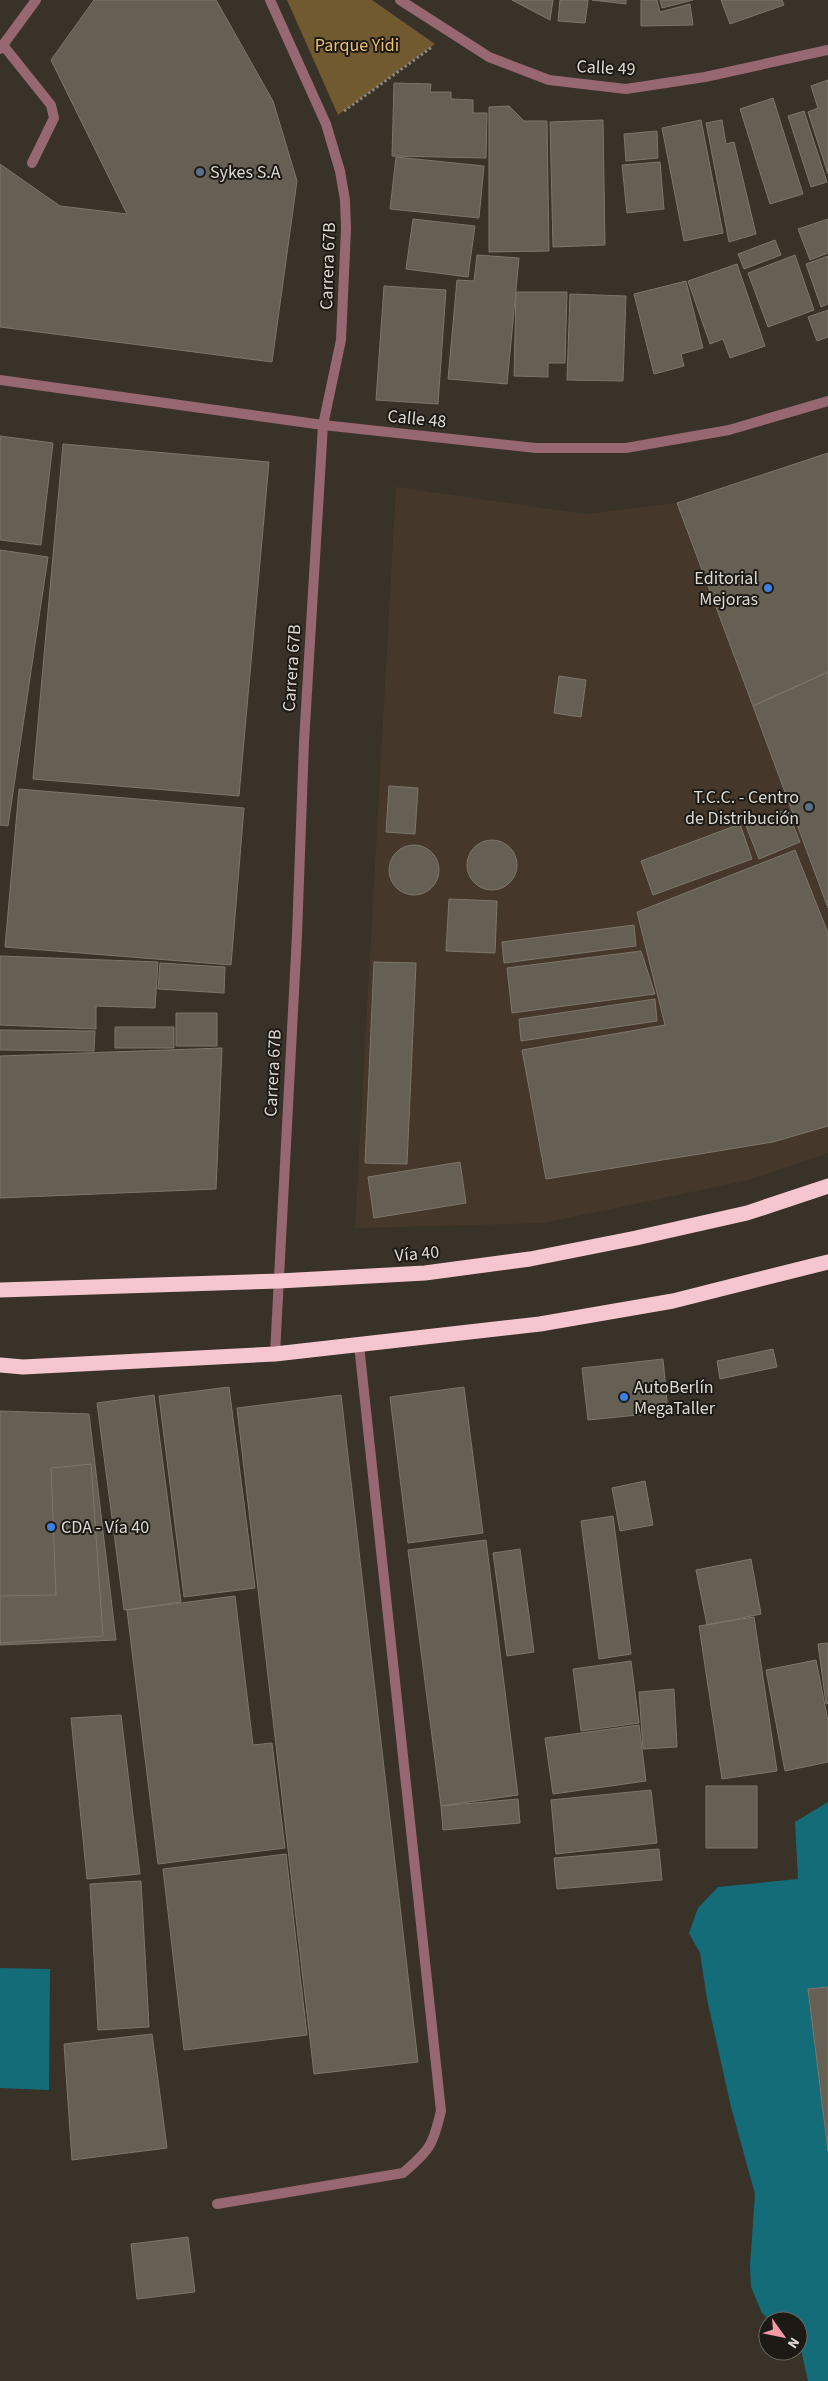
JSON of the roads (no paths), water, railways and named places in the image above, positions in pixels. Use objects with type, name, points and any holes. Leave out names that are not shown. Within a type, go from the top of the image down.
[{"type":"highway","name":"Vía 40","points":[[0,1290],[278,1282],[425,1273],[530,1259],[636,1238],[747,1213],[828,1186]]},
{"type":"highway","points":[[0,1365],[33,1366],[275,1354],[540,1324],[654,1304],[828,1262]]},
{"type":"street","points":[[32,164],[54,118],[51,105],[2,47],[36,0]]},
{"type":"street","name":"Carrera 67B","points":[[270,0],[326,124],[340,171],[346,200],[341,340],[323,425],[304,742],[297,935],[275,1354]]},
{"type":"street","name":"Calle 49","points":[[400,0],[489,57],[549,80],[626,89],[705,77],[828,50]]},
{"type":"street","name":"Calle 48","points":[[0,380],[323,425],[536,448],[626,448],[729,430],[828,401]]},
{"type":"street","points":[[217,2204],[403,2173],[426,2153],[436,2133],[441,2110],[359,1345]]},
{"type":"water","points":[[828,1802],[828,2381],[808,2381],[804,2361],[808,2361],[808,2311],[761,2311],[751,2287],[750,2265],[755,2194],[731,2107],[707,1999],[700,1953],[689,1933],[698,1908],[718,1887],[798,1879],[795,1822]]},
{"type":"water","points":[[0,1968],[50,1969],[49,2090],[0,2088]]},
{"type":"place","name":"Sykes S.A","points":[[200,172]]},
{"type":"place","name":"Editorial Mejoras","points":[[768,588]]},
{"type":"place","name":"T.C.C. - Centro de Distribución","points":[[809,807]]},
{"type":"place","name":"AutoBerlín MegaTaller","points":[[624,1397]]},
{"type":"place","name":"CDA - Vía 40","points":[[51,1527]]},
{"type":"park label","name":"Parque Yidi","points":[[357,45]]}]
